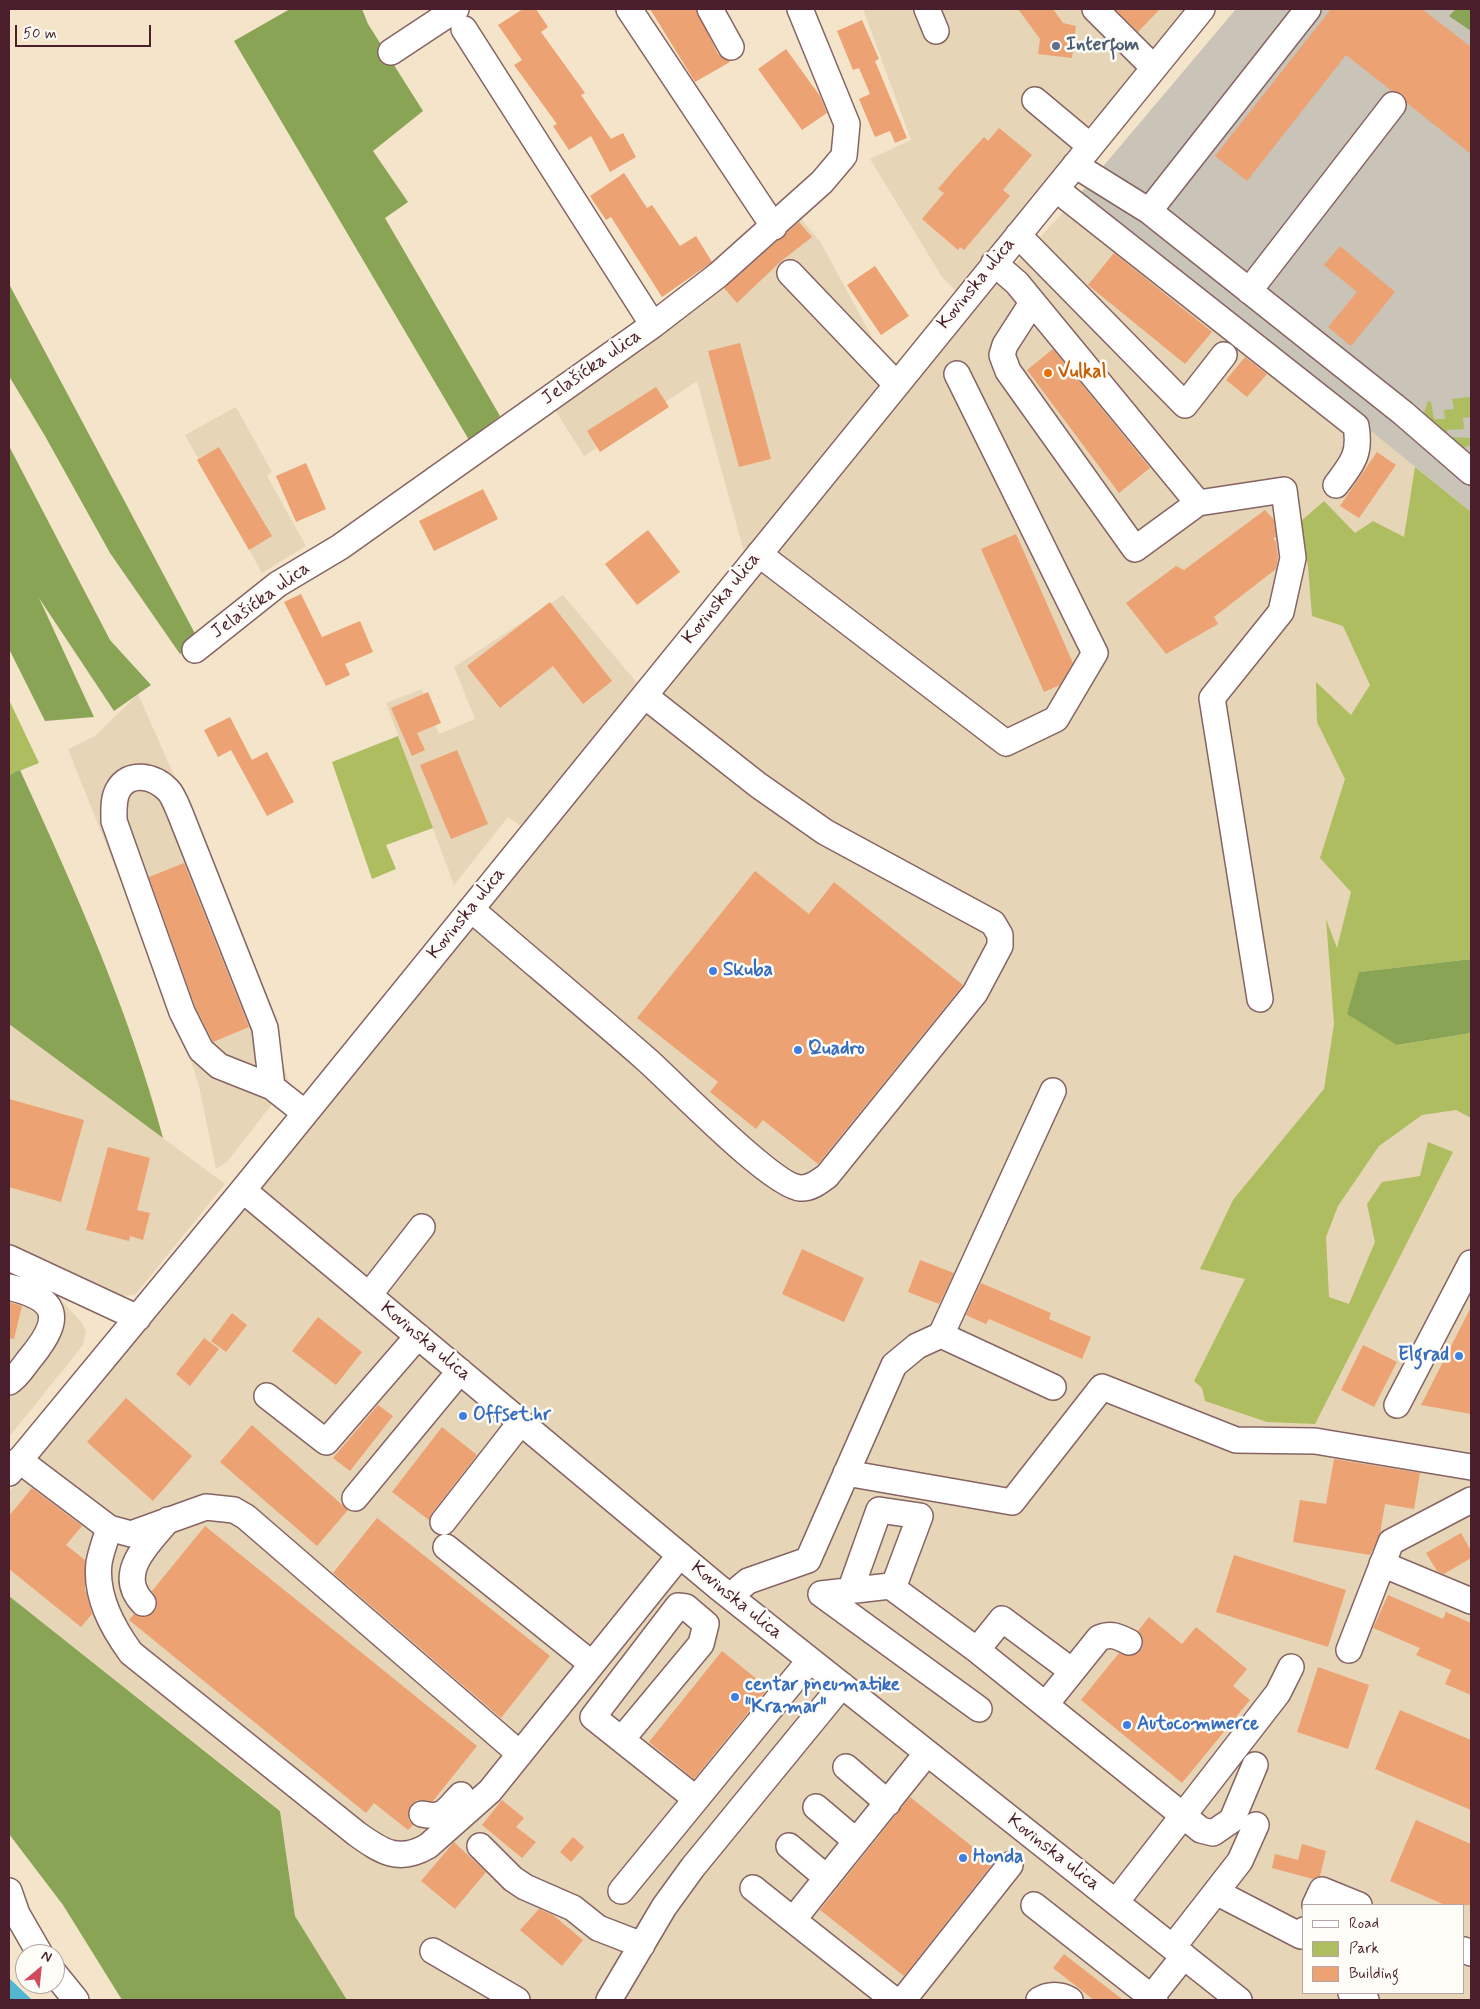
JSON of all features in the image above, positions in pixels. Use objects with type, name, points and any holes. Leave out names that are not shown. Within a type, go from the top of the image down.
[{"type":"street","points":[[629,9],[774,227]]},
{"type":"street","points":[[710,9],[731,47]]},
{"type":"street","name":"Jelašićka ulica","points":[[195,650],[278,584],[340,547],[652,325],[718,274],[774,227],[822,182],[844,156],[847,124],[800,9]]},
{"type":"street","points":[[1094,9],[1154,68]]},
{"type":"street","name":"Kovinska ulica","points":[[14,1467],[306,1113],[994,263],[1083,156],[1200,9]]},
{"type":"street","points":[[1149,211],[1308,9]]},
{"type":"street","points":[[391,52],[460,19],[652,325]]},
{"type":"street","points":[[1035,100],[1083,156],[1149,211],[1403,413],[1471,472]]},
{"type":"street","points":[[1249,291],[1393,105]]},
{"type":"street","points":[[1056,189],[1356,426],[1359,443],[1353,463],[1336,485]]},
{"type":"street","points":[[1018,234],[1186,404],[1224,355]]},
{"type":"street","points":[[994,263],[1017,282],[1032,303],[1198,503]]},
{"type":"street","points":[[790,273],[896,384]]},
{"type":"street","points":[[1032,303],[1005,345],[1002,356],[1008,371],[1136,549],[1198,503],[1284,490],[1293,558],[1281,612],[1212,698],[1260,999]]},
{"type":"street","points":[[759,554],[1006,743],[1056,719],[1095,654],[957,374]]},
{"type":"street","points":[[471,909],[648,1061],[716,1126],[779,1179],[800,1188],[814,1186],[827,1176],[846,1153],[975,993],[1000,946],[1000,935],[993,923],[825,832],[758,785],[644,696]]},
{"type":"street","points":[[272,1087],[265,1028],[180,813],[169,791],[158,781],[139,776],[128,780],[118,789],[114,803],[114,821],[182,1012],[201,1050],[219,1066],[272,1087],[306,1113]]},
{"type":"street","points":[[730,1596],[748,1580],[808,1560],[894,1365],[917,1346],[941,1335],[1053,1091]]},
{"type":"street","name":"Kovinska ulica","points":[[243,1190],[708,1579],[1239,2000]]},
{"type":"street","points":[[369,1295],[422,1227]]},
{"type":"street","points":[[9,1258],[138,1318]]},
{"type":"street","points":[[1397,1405],[1471,1263]]},
{"type":"street","points":[[9,1286],[37,1296],[48,1305],[52,1313],[50,1329],[41,1344],[9,1382]]},
{"type":"street","points":[[941,1335],[1053,1387]]},
{"type":"street","points":[[267,1396],[326,1442],[418,1336]]},
{"type":"street","points":[[355,1498],[460,1371]]},
{"type":"street","points":[[846,1473],[1012,1502],[1102,1387],[1236,1440],[1315,1441],[1471,1467]]},
{"type":"street","points":[[444,1522],[521,1422]]},
{"type":"street","points":[[14,1467],[109,1528],[131,1534],[206,1507],[234,1510],[246,1517],[520,1754]]},
{"type":"street","points":[[1349,1650],[1391,1542],[1471,1500]]},
{"type":"street","points":[[850,1591],[880,1510],[920,1516],[893,1588]]},
{"type":"street","points":[[143,1603],[134,1594],[131,1585],[132,1571],[148,1543],[168,1520]]},
{"type":"street","points":[[109,1528],[99,1562],[99,1584],[104,1607],[112,1626],[132,1653],[357,1834],[380,1850],[396,1855],[417,1853],[441,1836],[490,1792],[680,1555]]},
{"type":"street","points":[[446,1547],[592,1664]]},
{"type":"street","points":[[1382,1564],[1471,1601]]},
{"type":"street","points":[[686,1607],[708,1579]]},
{"type":"street","points":[[979,1709],[821,1594],[890,1586],[1046,1704],[1201,1830],[1213,1833],[1232,1820],[1255,1765]]},
{"type":"street","points":[[622,1738],[701,1644],[706,1624],[686,1607],[678,1606],[594,1717],[696,1799]]},
{"type":"street","points":[[977,1650],[1002,1619],[1072,1671]]},
{"type":"street","points":[[1046,1704],[1099,1638],[1108,1634],[1129,1642]]},
{"type":"street","points":[[621,1891],[810,1660]]},
{"type":"street","points":[[1116,1902],[1278,1693],[1291,1667]]},
{"type":"street","points":[[609,2000],[664,1907],[693,1867],[842,1685]]},
{"type":"street","points":[[792,1920],[928,1753]]},
{"type":"street","points":[[846,1767],[888,1803]]},
{"type":"street","points":[[422,1814],[435,1817],[444,1814],[470,1788],[479,1787],[490,1792]]},
{"type":"street","points":[[816,1807],[856,1841]]},
{"type":"street","points":[[1034,1905],[1152,1999],[1178,1952],[1216,1892],[1240,1861],[1256,1825]]},
{"type":"street","points":[[480,1846],[519,1883],[573,1908],[598,1928],[642,1945]]},
{"type":"street","points":[[789,1846],[827,1878]]},
{"type":"street","points":[[753,1888],[896,2000],[904,1999],[1010,1865]]},
{"type":"street","points":[[1315,1904],[1322,1890],[1357,1904]]},
{"type":"street","points":[[9,1891],[17,1914],[34,1944]]},
{"type":"street","points":[[1216,1892],[1302,1935]]},
{"type":"street","points":[[433,1951],[516,2000]]},
{"type":"street","points":[[65,1986],[76,2000]]},
{"type":"street","points":[[1353,1994],[1366,2000]]},
{"type":"street","points":[[1039,2000],[1047,1996],[1056,1995],[1070,2000]]},
{"type":"shaded area","points":[[863,9],[1187,9],[957,292],[942,277],[870,159],[911,140]]},
{"type":"shaded area","points":[[1236,9],[1471,9],[1471,512],[1079,195]]},
{"type":"shaded area","points":[[1079,195],[1471,512],[1402,826],[1347,1014],[1397,1045],[1471,1033],[1471,2000],[347,2000],[295,1916],[280,1810],[9,1596],[9,1492],[956,328]]},
{"type":"shaded area","points":[[796,212],[821,243],[891,372],[744,552],[697,381],[584,456],[552,405]]},
{"type":"shaded area","points":[[236,407],[272,472],[267,476],[306,546],[262,573],[185,435]]},
{"type":"shaded area","points":[[563,595],[638,684],[521,826],[508,817],[454,885],[386,703],[422,689],[439,734],[475,719],[454,667]]},
{"type":"shaded area","points":[[138,694],[184,798],[275,1039],[289,1082],[227,1162],[216,1169],[199,1086],[186,1046],[68,749],[95,736]]},
{"type":"shaded area","points":[[9,1024],[225,1184],[135,1295],[119,1296],[9,1249]]},
{"type":"shaded area","points":[[9,1269],[49,1287],[82,1323],[86,1332],[83,1345],[9,1437]]},
{"type":"green space","points":[[290,9],[362,9],[368,24],[423,111],[373,151],[408,202],[385,218],[500,416],[469,440],[234,41]]},
{"type":"green space","points":[[1456,9],[1471,9],[1471,31],[1449,16]]},
{"type":"green space","points":[[9,284],[200,643],[180,654],[110,553],[45,436],[9,376]]},
{"type":"green space","points":[[1470,379],[1471,417],[1463,418],[1464,429],[1447,430],[1448,437],[1471,438],[1471,445],[1460,449],[1423,416],[1428,401],[1431,402],[1434,419],[1445,419],[1444,410],[1454,409],[1452,399],[1470,397]]},
{"type":"green space","points":[[9,446],[110,640],[151,685],[114,711],[39,598],[94,717],[45,721],[9,649]]},
{"type":"green space","points":[[1415,467],[1471,512],[1471,959],[1360,972],[1397,1045],[1471,1033],[1471,1118],[1456,1110],[1422,1115],[1379,1146],[1338,1206],[1326,1237],[1329,1297],[1349,1304],[1375,1242],[1367,1204],[1382,1182],[1420,1176],[1428,1142],[1453,1152],[1315,1424],[1267,1422],[1205,1401],[1202,1388],[1194,1381],[1245,1279],[1200,1269],[1233,1200],[1324,1089],[1334,1024],[1326,919],[1337,948],[1351,892],[1320,858],[1345,779],[1317,722],[1316,682],[1351,715],[1370,685],[1343,626],[1312,616],[1308,566],[1300,522],[1324,501],[1355,533],[1373,521],[1404,537]]},
{"type":"green space","points":[[9,700],[39,763],[9,775]]},
{"type":"green space","points":[[398,736],[433,828],[386,845],[396,869],[372,879],[332,762]]},
{"type":"green space","points":[[20,770],[61,860],[117,997],[134,1043],[163,1138],[9,1024],[9,775]]},
{"type":"green space","points":[[1471,959],[1471,1033],[1397,1045],[1347,1014],[1359,972]]},
{"type":"green space","points":[[9,1596],[280,1811],[295,1916],[347,2000],[122,2000],[63,1905],[9,1834]]},
{"type":"water","points":[[9,1978],[15,1984],[15,1994],[26,1994],[32,2000],[9,2000]]},
{"type":"building","points":[[523,9],[536,9],[548,27],[541,32],[585,93],[581,95],[611,139],[623,133],[636,157],[610,172],[591,136],[569,150],[553,126],[557,124],[514,65],[522,60],[498,25]]},
{"type":"building","points":[[650,9],[696,9],[718,54],[730,62],[695,82]]},
{"type":"building","points":[[1018,9],[1053,9],[1063,23],[1076,26],[1072,58],[1038,54],[1040,39]]},
{"type":"building","points":[[1115,9],[1160,9],[1138,32]]},
{"type":"building","points":[[1331,9],[1422,9],[1471,47],[1471,154],[1407,103],[1402,94],[1392,91],[1346,55],[1247,181],[1215,156]]},
{"type":"building","points":[[862,20],[879,59],[875,61],[907,138],[895,143],[890,131],[875,137],[859,99],[870,94],[859,68],[853,70],[837,31]]},
{"type":"building","points":[[786,49],[820,96],[827,113],[802,130],[758,69]]},
{"type":"building","points":[[999,128],[1032,155],[1003,190],[1010,196],[964,250],[960,247],[958,250],[922,219],[944,193],[938,189],[954,170],[984,137],[988,141]]},
{"type":"building","points":[[624,173],[647,208],[652,205],[680,246],[696,236],[712,262],[662,297],[611,217],[606,220],[590,196]]},
{"type":"building","points":[[799,222],[812,237],[780,262],[737,303],[724,288]]},
{"type":"building","points":[[1340,246],[1395,292],[1351,346],[1328,327],[1357,292],[1324,265]]},
{"type":"building","points":[[1114,253],[1212,332],[1185,364],[1088,285]]},
{"type":"building","points":[[875,266],[909,316],[881,335],[847,285]]},
{"type":"building","points":[[740,343],[771,459],[739,467],[708,351]]},
{"type":"building","points":[[1053,349],[1150,468],[1119,493],[1027,370]]},
{"type":"building","points":[[1245,357],[1267,374],[1247,397],[1226,380]]},
{"type":"building","points":[[656,387],[669,407],[600,452],[587,431]]},
{"type":"building","points":[[219,447],[272,536],[249,550],[197,460]]},
{"type":"building","points":[[1377,452],[1396,465],[1359,518],[1340,506]]},
{"type":"building","points":[[306,463],[326,509],[296,522],[276,476]]},
{"type":"building","points":[[483,489],[498,519],[434,551],[419,521]]},
{"type":"building","points":[[1265,510],[1274,520],[1276,537],[1273,538],[1276,542],[1278,557],[1276,569],[1214,617],[1218,624],[1166,654],[1126,603],[1176,566],[1184,570]]},
{"type":"building","points":[[648,530],[680,572],[637,605],[605,564]]},
{"type":"building","points":[[1016,534],[1073,663],[1060,685],[1044,692],[981,549]]},
{"type":"building","points":[[301,594],[322,637],[360,621],[373,652],[345,664],[350,675],[326,686],[284,602]]},
{"type":"building","points":[[550,602],[612,681],[583,704],[553,666],[500,708],[467,666]]},
{"type":"building","points":[[428,692],[441,723],[417,733],[425,750],[412,756],[391,708]]},
{"type":"building","points":[[230,717],[252,760],[267,752],[294,802],[267,816],[231,750],[218,757],[204,730]]},
{"type":"building","points":[[457,750],[488,824],[451,839],[420,765]]},
{"type":"building","points":[[184,863],[249,1027],[213,1042],[195,1006],[149,877]]},
{"type":"building","name":"Quadro","points":[[755,871],[809,914],[834,882],[963,985],[818,1164],[763,1120],[756,1129],[710,1092],[718,1082],[637,1018]]},
{"type":"building","points":[[9,1099],[84,1120],[61,1202],[9,1187]]},
{"type":"building","points":[[108,1147],[150,1158],[137,1210],[150,1213],[143,1240],[130,1236],[129,1241],[86,1230]]},
{"type":"building","points":[[802,1249],[864,1278],[844,1322],[782,1294]]},
{"type":"building","points":[[920,1260],[954,1273],[939,1304],[908,1292]]},
{"type":"building","points":[[981,1283],[1051,1313],[1049,1319],[1091,1337],[1082,1359],[989,1319],[986,1324],[966,1315]]},
{"type":"building","points":[[9,1302],[22,1306],[14,1339],[9,1338]]},
{"type":"building","name":"Elgrad","points":[[1471,1307],[1471,1414],[1421,1405]]},
{"type":"building","points":[[232,1313],[247,1325],[226,1352],[211,1341]]},
{"type":"building","points":[[318,1317],[362,1352],[336,1385],[292,1351]]},
{"type":"building","points":[[204,1338],[219,1349],[190,1386],[176,1374]]},
{"type":"building","points":[[1363,1345],[1397,1362],[1374,1407],[1341,1390]]},
{"type":"building","points":[[126,1398],[192,1456],[153,1501],[87,1442]]},
{"type":"building","points":[[378,1405],[393,1416],[350,1471],[333,1458]]},
{"type":"building","points":[[252,1425],[348,1510],[317,1546],[220,1462]]},
{"type":"building","points":[[442,1427],[477,1455],[432,1513],[429,1520],[392,1492]]},
{"type":"building","points":[[1334,1459],[1420,1473],[1414,1509],[1385,1504],[1380,1534],[1370,1555],[1293,1542],[1300,1500],[1326,1504]]},
{"type":"building","points":[[32,1488],[82,1526],[66,1545],[85,1560],[85,1589],[92,1614],[81,1627],[9,1569],[9,1516]]},
{"type":"building","points":[[377,1518],[550,1656],[501,1718],[333,1573]]},
{"type":"building","points":[[205,1526],[477,1746],[433,1801],[417,1800],[411,1805],[408,1819],[413,1825],[408,1830],[374,1803],[366,1813],[129,1620],[134,1614],[145,1617],[156,1610],[157,1601],[152,1591]]},
{"type":"building","points":[[1461,1533],[1471,1551],[1471,1558],[1444,1574],[1437,1571],[1426,1553]]},
{"type":"building","points":[[1234,1555],[1346,1590],[1328,1647],[1216,1612]]},
{"type":"building","points":[[1388,1595],[1443,1619],[1446,1612],[1471,1623],[1471,1695],[1445,1684],[1451,1670],[1416,1655],[1420,1648],[1373,1628]]},
{"type":"building","points":[[1149,1617],[1182,1644],[1196,1627],[1247,1669],[1233,1686],[1250,1700],[1182,1783],[1081,1700],[1119,1653],[1130,1656],[1142,1649],[1143,1641],[1138,1631]]},
{"type":"building","points":[[722,1651],[768,1688],[694,1779],[649,1742]]},
{"type":"building","points":[[1318,1667],[1369,1685],[1348,1749],[1297,1732]]},
{"type":"building","points":[[1400,1710],[1471,1740],[1471,1810],[1375,1769]]},
{"type":"building","points":[[910,1797],[993,1863],[904,1976],[820,1910]]},
{"type":"building","points":[[502,1800],[524,1818],[516,1827],[536,1842],[522,1858],[482,1825]]},
{"type":"building","points":[[1416,1820],[1471,1844],[1471,1905],[1443,1904],[1390,1881]]},
{"type":"building","points":[[573,1837],[584,1847],[571,1862],[560,1852]]},
{"type":"building","points":[[454,1842],[486,1872],[455,1909],[421,1881]]},
{"type":"building","points":[[1302,1844],[1326,1851],[1320,1876],[1313,1879],[1272,1868],[1275,1854],[1298,1860]]},
{"type":"building","points":[[539,1909],[553,1915],[583,1940],[562,1966],[520,1930]]},
{"type":"building","points":[[1064,1954],[1123,2000],[1094,2000],[1053,1968]]},
{"type":"place","name":"Interfom","points":[[1056,46]]},
{"type":"place","name":"Vulkal","points":[[1048,373]]},
{"type":"place","name":"Skuba","points":[[713,971]]},
{"type":"place","name":"Quadro","points":[[798,1050]]},
{"type":"place","name":"Elgrad","points":[[1459,1356]]},
{"type":"place","name":"Offset.hr","points":[[463,1416]]},
{"type":"place","name":"centar pneumatike \"Kramar\"","points":[[735,1697]]},
{"type":"place","name":"Autocommerce","points":[[1127,1725]]},
{"type":"place","name":"Honda","points":[[963,1858]]}]
